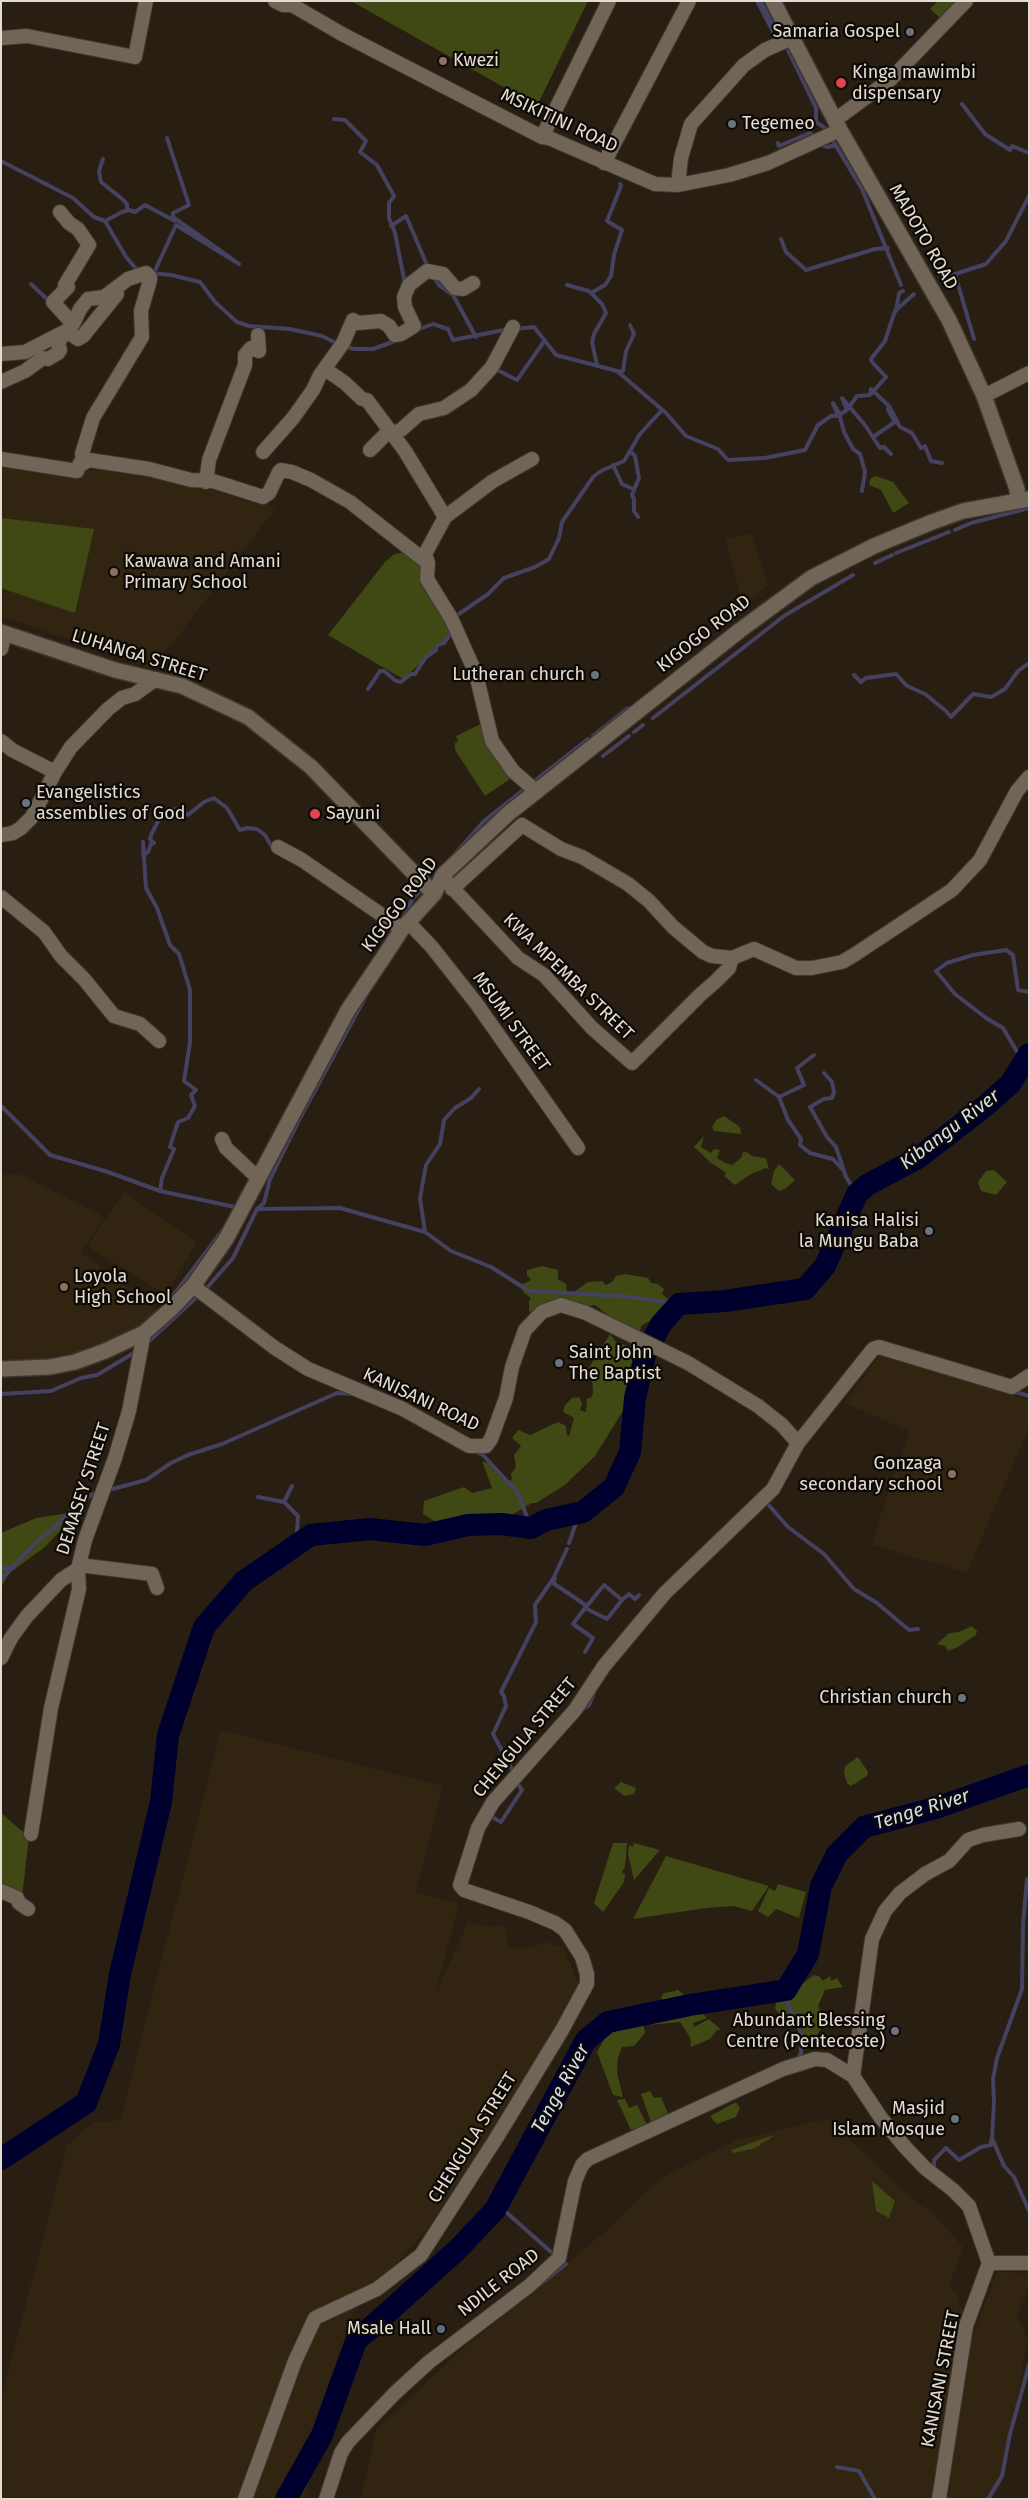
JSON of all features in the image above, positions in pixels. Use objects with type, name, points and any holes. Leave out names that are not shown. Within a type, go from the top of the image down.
[{"type":"main road","name":"MADOTO ROAD","points":[[773,1],[837,125],[949,320],[984,396],[1024,499]]},
{"type":"main road","name":"KIGOGO ROAD","points":[[1,1369],[50,1367],[75,1362],[144,1333],[193,1286],[226,1240],[348,1010],[405,925],[434,894],[443,875],[509,813],[538,792],[731,637],[811,578],[891,538],[949,516],[1024,499]]},
{"type":"main road","name":"LUHANGA STREET","points":[[3,632],[115,670],[156,679],[206,696],[248,716],[311,767],[434,894]]},
{"type":"street","points":[[2,38],[27,36],[135,57],[146,1]]},
{"type":"street","name":"MSIKITINI ROAD","points":[[275,1],[283,6],[292,5],[342,34],[542,137],[549,138],[655,184],[678,185],[729,175],[768,163],[837,125],[891,79],[966,1]]},
{"type":"street","points":[[542,137],[609,1]]},
{"type":"street","points":[[604,163],[689,1]]},
{"type":"street","points":[[678,185],[681,158],[691,124],[744,65],[765,50],[792,38]]},
{"type":"street","points":[[60,212],[69,224],[78,229],[89,245],[65,285],[68,286],[52,302],[73,324],[80,309],[88,299],[104,297],[121,283],[138,274],[146,273],[150,276],[141,311],[140,344],[130,355],[93,418],[82,454],[84,463]]},
{"type":"street","points":[[263,452],[293,418],[343,343],[353,320],[358,323],[381,321],[389,326],[395,335],[414,326],[405,307],[404,296],[409,285],[427,271],[436,274],[440,272],[456,288],[463,290],[473,283]]},
{"type":"street","points":[[78,339],[95,322],[102,309],[118,292]]},
{"type":"street","points":[[370,450],[392,432],[402,429],[419,414],[444,408],[471,390],[492,367],[513,327]]},
{"type":"street","points":[[1,354],[25,352],[65,331],[69,331],[78,339]]},
{"type":"street","points":[[1,382],[25,371],[43,358],[48,359],[58,353],[60,350],[59,340],[67,333],[78,339]]},
{"type":"street","points":[[206,482],[209,460],[245,365],[245,355],[250,348],[259,351],[258,335]]},
{"type":"street","points":[[325,369],[345,383],[362,399],[367,400],[425,480],[445,517]]},
{"type":"street","points":[[984,396],[1029,373]]},
{"type":"street","points":[[1,459],[77,471],[80,463],[89,460],[149,468],[176,477],[206,482],[213,481],[264,497],[269,493],[281,470],[292,472],[311,480],[350,502],[428,563]]},
{"type":"street","points":[[532,459],[493,481],[445,517],[425,554],[428,563],[427,579],[451,618],[476,674],[492,741],[513,771],[538,792]]},
{"type":"street","points":[[1,649],[3,632]]},
{"type":"street","points":[[1,834],[13,833],[32,817],[55,772],[71,747],[108,709],[122,698],[135,694],[156,679]]},
{"type":"street","points":[[1,741],[12,750],[55,772]]},
{"type":"street","points":[[509,813],[522,825],[560,849],[582,857],[628,884],[649,901],[673,927],[704,952],[712,956],[732,958],[754,948],[790,966],[802,969],[842,962],[906,918],[940,899],[960,882],[980,860],[1017,791],[1029,777]]},
{"type":"street","points":[[452,889],[522,825]]},
{"type":"street","name":"MSUMI STREET","points":[[278,846],[405,925],[431,946],[476,1003],[578,1148]]},
{"type":"street","name":"KWA MPEMBA STREET","points":[[443,875],[452,889],[518,958],[544,975],[592,1028],[632,1063],[729,968],[732,958]]},
{"type":"street","points":[[1,897],[44,932],[61,956],[84,979],[114,1016],[140,1024],[159,1041]]},
{"type":"street","points":[[222,1139],[226,1148],[258,1178]]},
{"type":"street","name":"KANISANI ROAD","points":[[193,1286],[275,1348],[308,1369],[403,1409],[458,1441],[479,1448],[486,1446],[499,1420],[512,1367],[525,1330],[542,1312],[554,1307],[572,1307],[624,1334],[662,1349],[688,1363],[758,1406],[798,1442]]},
{"type":"street","name":"DEMASEY STREET","points":[[1,1658],[11,1638],[27,1616],[61,1580],[79,1567],[85,1540],[115,1458],[129,1411],[144,1333]]},
{"type":"street","name":"CHENGULA STREET","points":[[245,2499],[295,2361],[315,2318],[377,2289],[421,2255],[497,2137],[562,2030],[587,1984],[587,1974],[582,1957],[565,1930],[555,1923],[529,1912],[464,1890],[460,1885],[478,1828],[493,1802],[575,1710],[604,1666],[665,1593],[773,1489],[798,1442],[876,1347],[1019,1388]]},
{"type":"street","points":[[1019,1388],[1029,1376]]},
{"type":"street","points":[[31,1834],[51,1708],[79,1589],[79,1567],[152,1574],[157,1588]]},
{"type":"street","points":[[1019,1829],[983,1835],[966,1842],[949,1861],[925,1874],[900,1893],[885,1910],[872,1939],[853,2076],[881,2118],[905,2147],[925,2168],[953,2190],[968,2206],[989,2263],[1029,2263]]},
{"type":"street","points":[[1,1891],[17,1898],[19,1903],[28,1909]]},
{"type":"street","name":"NDILE ROAD","points":[[326,2499],[341,2453],[348,2442],[395,2393],[436,2356],[547,2271],[559,2258],[574,2181],[582,2165],[588,2159],[802,2062],[827,2060],[853,2076]]},
{"type":"street","name":"KANISANI STREET","points":[[939,2499],[966,2326],[989,2263]]},
{"type":"shaded area","name":"Kawawa and Amani Primary School","points":[[1,460],[103,471],[105,466],[176,477],[254,497],[275,509],[173,643],[149,668],[1,616]]},
{"type":"shaded area","points":[[751,534],[769,585],[759,592],[756,597],[742,600],[725,540],[726,538]]},
{"type":"shaded area","name":"Loyola High School","points":[[1,1174],[22,1175],[105,1217],[81,1252],[159,1312],[136,1330],[98,1349],[1,1366]]},
{"type":"shaded area","points":[[124,1192],[197,1242],[166,1295],[87,1246]]},
{"type":"shaded area","name":"Gonzaga secondary school","points":[[882,1353],[1029,1400],[1029,1428],[967,1573],[873,1545],[880,1517],[909,1431],[844,1403]]},
{"type":"shaded area","points":[[221,1730],[443,1786],[416,1892],[459,1903],[435,1996],[468,1922],[489,1927],[506,1925],[508,1948],[534,1947],[545,1942],[564,1948],[579,1987],[449,2204],[386,2276],[359,2290],[305,2499],[1,2499],[1,2400],[67,2145],[92,2123],[120,2120]]},
{"type":"shaded area","points":[[828,2119],[917,2203],[931,2211],[963,2247],[949,2287],[958,2296],[960,2303],[958,2307],[963,2311],[957,2334],[936,2499],[361,2499],[376,2430],[459,2352],[599,2237],[662,2177],[739,2139]]},
{"type":"shaded area","points":[[997,2272],[1029,2273],[1029,2288],[1017,2315],[1028,2339],[1001,2486],[990,2499],[948,2499],[957,2418],[972,2337]]},
{"type":"green space","points":[[351,1],[588,1],[537,106]]},
{"type":"green space","points":[[938,1],[959,1],[942,20],[930,9]]},
{"type":"green space","points":[[876,476],[893,482],[909,503],[893,513],[881,490],[869,485],[870,479]]},
{"type":"green space","points":[[1,518],[94,529],[75,613],[1,588]]},
{"type":"green space","points":[[408,552],[424,566],[455,632],[403,679],[328,635],[385,562],[394,554]]},
{"type":"green space","points":[[483,723],[513,777],[485,796],[455,750],[455,743],[458,741],[456,736]]},
{"type":"green space","points":[[724,1116],[740,1127],[741,1134],[714,1131],[712,1127],[716,1120]]},
{"type":"green space","points":[[704,1136],[701,1147],[711,1153],[714,1149],[720,1150],[717,1158],[725,1163],[732,1165],[741,1158],[743,1152],[747,1152],[752,1156],[766,1158],[769,1169],[766,1168],[751,1174],[735,1185],[724,1176],[726,1173],[710,1162],[694,1147]]},
{"type":"green space","points":[[779,1164],[795,1180],[785,1189],[779,1191],[771,1184],[774,1171]]},
{"type":"green space","points":[[994,1170],[1007,1182],[996,1195],[981,1191],[978,1182],[986,1171]]},
{"type":"green space","points":[[542,1266],[558,1270],[558,1279],[566,1284],[567,1291],[574,1292],[588,1282],[602,1281],[606,1285],[612,1282],[616,1276],[626,1274],[648,1278],[651,1283],[658,1284],[664,1289],[662,1294],[671,1301],[671,1308],[641,1326],[640,1334],[610,1317],[595,1305],[589,1306],[587,1314],[580,1306],[532,1314],[529,1311],[529,1301],[531,1298],[521,1288],[523,1284],[531,1280],[527,1275],[527,1270]]},
{"type":"green space","points":[[610,1334],[617,1343],[634,1347],[634,1376],[629,1393],[631,1398],[595,1456],[565,1485],[508,1517],[436,1522],[423,1514],[424,1501],[464,1487],[472,1493],[492,1488],[482,1461],[490,1464],[507,1481],[512,1480],[511,1474],[516,1467],[514,1455],[521,1446],[512,1438],[518,1430],[530,1435],[558,1422],[566,1426],[567,1435],[569,1436],[574,1418],[563,1412],[565,1405],[572,1398],[579,1397],[582,1403],[580,1410],[586,1412],[587,1398],[591,1398],[593,1393],[592,1379],[587,1371]]},
{"type":"green space","points":[[69,1513],[65,1517],[60,1531],[45,1547],[8,1574],[1,1588],[1,1533],[36,1518]]},
{"type":"green space","points":[[972,1626],[977,1631],[976,1635],[956,1648],[948,1651],[945,1646],[937,1644],[949,1633],[959,1632]]},
{"type":"green space","points":[[858,1757],[868,1772],[867,1776],[851,1786],[847,1783],[844,1773],[845,1766]]},
{"type":"green space","points":[[621,1782],[636,1788],[634,1794],[624,1796],[614,1788]]},
{"type":"green space","points":[[1,1813],[29,1837],[22,1897],[1,1891]]},
{"type":"green space","points":[[613,1843],[627,1843],[625,1867],[622,1872],[625,1875],[624,1882],[603,1912],[594,1903]]},
{"type":"green space","points":[[634,1843],[660,1850],[634,1880],[628,1854],[629,1845],[633,1847]]},
{"type":"green space","points":[[666,1856],[769,1886],[752,1911],[733,1906],[633,1919]]},
{"type":"green space","points":[[778,1884],[806,1892],[799,1918],[776,1909],[768,1917],[758,1911],[769,1888],[775,1891]]},
{"type":"green space","points":[[814,1975],[819,1976],[823,1981],[830,1976],[831,1981],[837,1978],[843,1987],[825,1990],[818,2006],[822,2014],[822,2026],[814,2041],[807,2044],[798,2019],[782,2016],[775,2009],[777,1998],[788,1998],[794,1990]]},
{"type":"green space","points":[[677,1989],[687,1997],[663,2004],[661,1997],[664,1993]]},
{"type":"green space","points":[[696,2008],[707,2018],[693,2023],[694,2027],[709,2019],[721,2030],[717,2030],[710,2039],[691,2047],[690,2037],[680,2022],[648,2025],[653,2024],[656,2019],[679,2015],[679,2011]]},
{"type":"green space","points":[[643,2022],[645,2033],[634,2046],[622,2047],[618,2058],[617,2073],[623,2097],[613,2095],[597,2052],[613,2024]]},
{"type":"green space","points":[[650,2091],[654,2098],[661,2097],[670,2118],[652,2125],[641,2094]]},
{"type":"green space","points":[[625,2099],[629,2108],[637,2105],[648,2127],[632,2132],[617,2100]]},
{"type":"green space","points":[[736,2102],[740,2108],[736,2117],[717,2124],[710,2116]]},
{"type":"green space","points":[[774,2135],[761,2143],[760,2146],[756,2146],[756,2148],[733,2153],[731,2150]]},
{"type":"green space","points":[[872,2181],[895,2201],[889,2218],[876,2211]]},
{"type":"waterway","points":[[757,1],[776,37],[780,39]]},
{"type":"waterway","points":[[760,1],[782,38]]},
{"type":"waterway","points":[[785,44],[816,108],[816,122],[825,128]]},
{"type":"waterway","points":[[962,104],[985,134],[1010,150],[1012,146],[1029,153]]},
{"type":"waterway","points":[[334,119],[345,120],[366,141],[360,152],[377,165],[394,196],[389,203],[389,218],[395,233],[405,284]]},
{"type":"waterway","points":[[778,143],[779,146],[810,133],[813,135]]},
{"type":"waterway","points":[[153,275],[176,225],[239,264],[173,217],[173,213],[189,205],[167,138]]},
{"type":"waterway","points":[[833,141],[862,189],[901,285]]},
{"type":"waterway","points":[[818,144],[828,147],[835,145]]},
{"type":"waterway","points":[[103,159],[99,171],[101,182],[127,204],[127,210]]},
{"type":"waterway","points":[[1,161],[73,198],[94,217],[105,221],[126,257],[139,272]]},
{"type":"waterway","points":[[591,293],[605,285],[611,276],[614,255],[622,230],[607,221],[621,186],[620,184]]},
{"type":"waterway","points":[[946,277],[986,264],[1006,241],[1029,196]]},
{"type":"waterway","points":[[105,221],[122,212],[129,210],[135,212],[145,205],[175,221]]},
{"type":"waterway","points":[[391,226],[406,216],[427,265],[423,268]]},
{"type":"waterway","points":[[781,239],[786,252],[806,270],[875,249],[888,248]]},
{"type":"waterway","points":[[151,273],[171,275],[200,282],[215,302],[237,322],[249,326],[290,329],[322,336],[338,344]]},
{"type":"waterway","points":[[955,274],[974,339]]},
{"type":"waterway","points":[[433,276],[439,285],[453,295],[476,337]]},
{"type":"waterway","points":[[31,284],[50,302]]},
{"type":"waterway","points":[[567,285],[589,291],[602,304],[606,313],[594,334],[592,342],[597,365]]},
{"type":"waterway","points":[[896,311],[899,293],[903,291]]},
{"type":"waterway","points":[[516,329],[534,327],[556,355],[617,371],[666,413],[686,436],[718,449],[728,460],[765,458],[805,450],[818,425],[831,416],[838,416],[847,410],[857,396],[870,395],[886,377],[871,359],[885,341],[895,311],[914,294]]},
{"type":"waterway","points":[[417,330],[433,324],[448,329],[453,340],[509,329]]},
{"type":"waterway","points":[[618,372],[623,371],[626,351],[634,334],[630,325]]},
{"type":"waterway","points":[[344,346],[354,349],[373,349],[398,340]]},
{"type":"waterway","points":[[497,370],[517,380],[545,340]]},
{"type":"waterway","points":[[870,395],[871,389],[889,406],[900,427],[912,433],[921,448],[925,446],[931,461],[942,463]]},
{"type":"waterway","points":[[847,410],[842,398],[865,425],[880,448],[884,447],[891,454]]},
{"type":"waterway","points":[[838,416],[833,403],[839,413],[844,432],[853,449],[860,454],[865,472],[862,491]]},
{"type":"waterway","points":[[873,437],[895,422],[888,410],[889,406]]},
{"type":"waterway","points":[[456,616],[488,594],[504,578],[535,567],[549,559],[559,538],[562,522],[593,477],[601,471],[624,461],[640,434],[662,410]]},
{"type":"waterway","points":[[630,451],[635,456],[639,478],[632,495],[634,511],[638,517]]},
{"type":"waterway","points":[[613,465],[622,484],[633,489]]},
{"type":"waterway","points":[[955,530],[971,523],[1029,508]]},
{"type":"waterway","points":[[896,553],[949,532]]},
{"type":"waterway","points":[[875,563],[892,555]]},
{"type":"waterway","points":[[653,718],[784,616],[853,575]]},
{"type":"waterway","points":[[368,689],[380,671],[384,671],[396,681],[401,682],[411,674],[415,674],[426,657],[436,650],[437,645],[444,643],[453,630]]},
{"type":"waterway","points":[[854,675],[861,682],[866,678],[896,674],[907,686],[925,694],[951,717],[973,694],[991,697],[1005,689],[1018,671],[1029,663]]},
{"type":"waterway","points":[[593,736],[628,708]]},
{"type":"waterway","points":[[634,732],[643,725]]},
{"type":"waterway","points":[[603,756],[629,736]]},
{"type":"waterway","points":[[537,779],[588,739]]},
{"type":"waterway","points":[[454,855],[484,821],[527,787]]},
{"type":"waterway","points":[[143,855],[148,852],[151,844],[154,843],[150,839],[151,835],[164,810],[179,809],[188,815],[204,802],[214,798],[227,808],[240,830],[247,828],[257,829],[265,835],[272,847]]},
{"type":"waterway","points":[[143,842],[146,888],[157,908],[170,945],[179,954],[190,990],[190,1042],[184,1081],[196,1090],[191,1095],[195,1106],[188,1118],[178,1122],[170,1147],[174,1149],[162,1178],[160,1191]]},
{"type":"waterway","points":[[403,918],[413,898],[424,888]]},
{"type":"waterway","points":[[1023,1062],[1003,1028],[986,1018],[955,994],[936,971],[947,963],[973,955],[1006,950],[1013,955],[1018,990],[1029,992]]},
{"type":"waterway","points":[[205,1290],[233,1258],[257,1209],[264,1203],[270,1179],[299,1120],[366,996]]},
{"type":"waterway","name":"Kibangu River","points":[[1,2159],[86,2103],[109,2044],[120,1974],[161,1802],[168,1735],[204,1627],[244,1581],[311,1535],[370,1529],[425,1535],[468,1525],[501,1524],[531,1528],[546,1520],[583,1512],[614,1487],[630,1452],[635,1398],[645,1355],[661,1324],[679,1304],[725,1301],[805,1289],[825,1266],[857,1194],[867,1185],[918,1158],[984,1107],[1010,1084],[1029,1054]]},
{"type":"waterway","points":[[779,1097],[804,1085],[797,1068],[814,1055]]},
{"type":"waterway","points":[[824,1073],[832,1082],[834,1092],[832,1098],[824,1099],[810,1107],[827,1137],[836,1147],[846,1177],[857,1194]]},
{"type":"waterway","points":[[756,1080],[779,1097],[788,1120],[801,1139],[800,1145],[810,1153],[833,1159],[842,1169]]},
{"type":"waterway","points":[[425,1232],[420,1198],[426,1165],[440,1144],[444,1120],[455,1108],[471,1098],[479,1089]]},
{"type":"waterway","points":[[1,1106],[50,1155],[108,1172],[160,1191],[235,1207]]},
{"type":"waterway","points":[[257,1209],[340,1208],[425,1232],[451,1251],[491,1267],[529,1291],[621,1296],[679,1304]]},
{"type":"waterway","points":[[172,1297],[222,1231]]},
{"type":"waterway","points":[[146,1344],[200,1294]]},
{"type":"waterway","points":[[1,1394],[51,1391],[81,1378],[97,1375],[137,1351]]},
{"type":"waterway","points":[[1012,1391],[1029,1396]]},
{"type":"waterway","points":[[109,1490],[146,1480],[171,1463],[188,1455],[222,1444],[337,1393],[353,1394]]},
{"type":"waterway","points":[[476,1452],[482,1454],[518,1493],[531,1528]]},
{"type":"waterway","points":[[284,1502],[292,1486]]},
{"type":"waterway","points":[[1,1580],[37,1541],[53,1529],[79,1502],[95,1493]]},
{"type":"waterway","points":[[258,1497],[284,1502],[298,1516],[296,1545]]},
{"type":"waterway","points":[[764,1504],[766,1502],[788,1527],[824,1554],[854,1589],[877,1603],[909,1630],[918,1629]]},
{"type":"waterway","points":[[569,1543],[578,1517],[583,1512]]},
{"type":"waterway","points":[[513,1771],[493,1734],[506,1706],[501,1692],[536,1622],[535,1605],[553,1579],[567,1549]]},
{"type":"waterway","points":[[1,1569],[14,1567]]},
{"type":"waterway","points":[[555,1578],[553,1583],[587,1606],[604,1585],[622,1600],[607,1619],[585,1608],[573,1624],[593,1638],[585,1652]]},
{"type":"waterway","points":[[622,1600],[629,1594],[635,1599],[639,1595]]},
{"type":"waterway","points":[[581,1711],[589,1705],[594,1693]]},
{"type":"waterway","name":"Tenge River","points":[[286,2499],[322,2435],[356,2341],[457,2250],[495,2210],[586,2040],[608,2022],[690,2005],[786,1990],[808,1954],[821,1886],[837,1854],[864,1827],[939,1807],[1029,1775]]},
{"type":"waterway","points":[[488,1815],[501,1822],[522,1790],[517,1783]]},
{"type":"waterway","points":[[1027,1879],[1023,1924],[1022,1989],[997,2058],[993,2079],[992,2138],[1004,2166],[1014,2177],[1029,2211]]},
{"type":"waterway","points":[[786,1990],[786,2000],[801,2033],[801,2053],[797,2060]]},
{"type":"waterway","points":[[931,2167],[934,2167],[934,2160],[946,2148],[959,2160],[981,2147],[991,2145],[991,2141]]},
{"type":"waterway","points":[[495,2210],[506,2212],[551,2252]]},
{"type":"waterway","points":[[538,2286],[566,2264]]},
{"type":"waterway","points":[[988,2499],[1002,2476],[1010,2434],[1029,2365]]},
{"type":"waterway","points":[[837,2467],[859,2471],[875,2499]]},
{"type":"place","name":"Samaria Gospel","points":[[910,32]]},
{"type":"place","name":"Kwezi","points":[[443,61]]},
{"type":"place","name":"Kinga mawimbi dispensary","points":[[841,83]]},
{"type":"place","name":"Tegemeo","points":[[732,124]]},
{"type":"place","name":"Kawawa and Amani Primary School","points":[[114,572]]},
{"type":"place","name":"Lutheran church","points":[[595,675]]},
{"type":"place","name":"Evangelistics assemblies of God","points":[[26,803]]},
{"type":"place","name":"Sayuni","points":[[315,814]]},
{"type":"place","name":"Kanisa Halisi la Mungu Baba","points":[[929,1231]]},
{"type":"place","name":"Loyola High School","points":[[64,1287]]},
{"type":"place","name":"Saint John The Baptist","points":[[559,1363]]},
{"type":"place","name":"Gonzaga secondary school","points":[[952,1474]]},
{"type":"place","name":"Christian church","points":[[962,1698]]},
{"type":"place","name":"Abundant Blessing Centre (Pentecoste)","points":[[895,2031]]},
{"type":"place","name":"Masjid Islam Mosque","points":[[955,2119]]},
{"type":"place","name":"Msale Hall","points":[[441,2329]]}]
